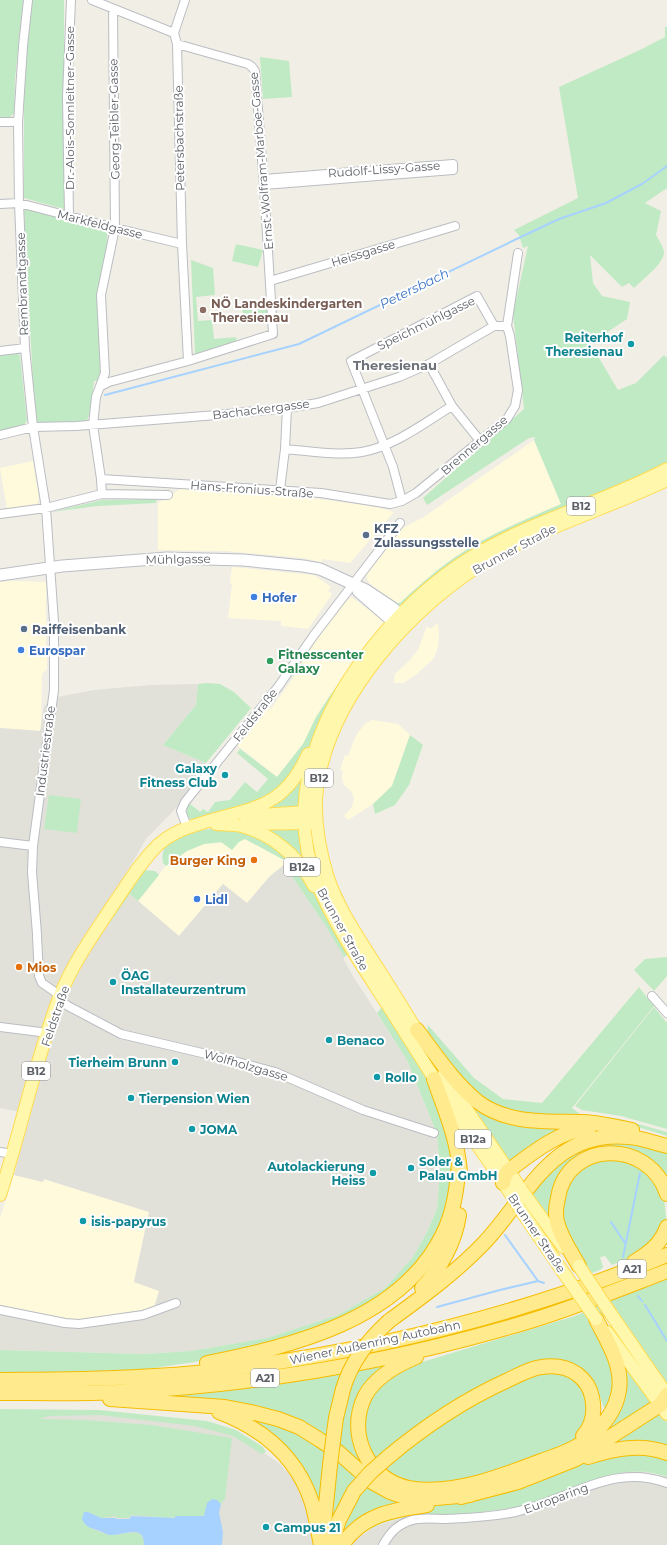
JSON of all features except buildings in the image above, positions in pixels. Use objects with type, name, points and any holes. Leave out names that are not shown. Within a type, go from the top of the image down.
[{"type":"highway","points":[[417,1030],[464,1090],[479,1103],[496,1112],[515,1118],[536,1121],[586,1122],[610,1126],[637,1131],[667,1141]]},
{"type":"highway","points":[[321,1545],[336,1418],[343,1389],[353,1366],[364,1348],[377,1332],[432,1278],[444,1259],[453,1238],[458,1217],[461,1188],[459,1163],[454,1136],[434,1078]]},
{"type":"highway","points":[[506,1177],[539,1149],[559,1137],[577,1130],[610,1126]]},
{"type":"highway","points":[[389,1321],[458,1268],[508,1215],[550,1162],[563,1152],[576,1144],[592,1139],[610,1136],[640,1139],[667,1146]]},
{"type":"highway","points":[[579,1266],[561,1234],[557,1221],[556,1206],[562,1183],[576,1166],[586,1159],[608,1153],[619,1153],[630,1156],[650,1166],[658,1176],[667,1194]]},
{"type":"highway","points":[[146,1377],[252,1354],[291,1343],[329,1330],[358,1316],[385,1300],[406,1284],[421,1269],[443,1234],[451,1215],[457,1188],[459,1163]]},
{"type":"highway","points":[[597,1282],[646,1255],[664,1236],[667,1227]]},
{"type":"highway","name":"Wiener Außenring Autobahn","points":[[0,1380],[92,1380],[197,1373],[288,1360],[412,1337],[488,1317],[597,1282],[667,1255]]},
{"type":"highway","name":"Wiener Außenring Autobahn","points":[[0,1393],[86,1393],[198,1386],[267,1378],[340,1366],[442,1346],[501,1330],[552,1314],[667,1271]]},
{"type":"highway","points":[[442,1346],[397,1365],[379,1379],[365,1396],[359,1412],[357,1429],[360,1446],[379,1473],[408,1488],[425,1490],[448,1488],[486,1481],[557,1456],[581,1443],[596,1432],[607,1420],[615,1406],[620,1390],[620,1375],[615,1358],[596,1319]]},
{"type":"highway","points":[[331,1545],[339,1520],[354,1491],[370,1473],[424,1428],[450,1410],[487,1390],[526,1372],[542,1367],[557,1366],[572,1370],[583,1379],[591,1391],[594,1405],[593,1420],[588,1430],[579,1439],[543,1460]]},
{"type":"highway","points":[[86,1393],[113,1400],[225,1407],[278,1419],[299,1427],[338,1452],[372,1482],[390,1492],[407,1498],[436,1499],[470,1495]]},
{"type":"highway","points":[[342,1545],[358,1527],[385,1512],[448,1501],[518,1482],[576,1459],[665,1403]]},
{"type":"highway","points":[[202,1406],[245,1422],[262,1433],[289,1459],[303,1482],[312,1503],[321,1545]]},
{"type":"highway","points":[[576,1459],[610,1450],[630,1448],[648,1449],[667,1453]]},
{"type":"main road","name":"Brunner Straße","points":[[665,1403],[611,1314],[579,1266],[521,1202],[521,1189],[506,1177],[434,1078],[354,952],[330,909],[317,881],[310,854],[308,778],[317,741],[330,711],[350,678],[366,656],[426,591],[479,553],[548,520],[640,482],[667,469]]},
{"type":"main road","name":"Brunner Straße","points":[[665,1403],[596,1319],[563,1272],[473,1119],[356,934],[334,894],[309,820],[316,799],[319,778],[327,746],[335,724],[399,622],[494,557],[524,540],[667,480]]},
{"type":"main road","points":[[214,822],[251,810],[274,799],[286,789],[296,777],[312,745],[317,741]]},
{"type":"main road","points":[[214,822],[242,816],[309,820]]},
{"type":"main road","name":"Feldstraße","points":[[0,1195],[59,997],[76,962],[135,872],[160,843],[187,827],[214,822]]},
{"type":"main road","name":"B12a","points":[[214,822],[240,826],[259,832],[269,837],[286,850],[304,870],[340,937],[354,952]]},
{"type":"street","name":"Rembrandtgasse","points":[[28,0],[18,122],[19,203],[25,348],[33,427],[46,508],[51,568]]},
{"type":"street","name":"Dr.-Alois-Sonnleitner-Gasse","points":[[69,215],[67,97],[70,0]]},
{"type":"street","points":[[92,0],[105,3],[113,9],[174,33],[185,0]]},
{"type":"street","name":"Georg-Teibler-Gasse","points":[[102,494],[93,424],[96,397],[105,373],[101,295],[115,228],[113,9]]},
{"type":"street","name":"Petersbachstraße","points":[[174,33],[177,44],[182,244],[188,360]]},
{"type":"street","name":"Ernst-Wolfram-Marboe-Gasse","points":[[177,44],[252,67],[255,71],[264,182],[273,334],[188,360]]},
{"type":"street","points":[[0,122],[18,122]]},
{"type":"street","name":"Rudolf-Lissy-Gasse","points":[[453,164],[453,170],[264,182],[453,164]]},
{"type":"street","name":"Markfeldgasse","points":[[0,204],[19,203],[182,244]]},
{"type":"street","name":"Heissgasse","points":[[270,276],[455,226]]},
{"type":"street","name":"Brennergasse","points":[[402,501],[416,493],[481,442],[507,419],[515,406],[518,390],[510,336],[507,326],[518,254]]},
{"type":"street","name":"Speichmühlgasse","points":[[362,389],[351,361],[478,296],[494,326]]},
{"type":"street","points":[[494,326],[507,326]]},
{"type":"street","name":"Bachackergasse","points":[[0,435],[33,427],[217,415],[287,408],[318,403],[399,377],[429,364],[494,326]]},
{"type":"street","points":[[0,351],[25,348]]},
{"type":"street","points":[[101,386],[109,382],[188,360]]},
{"type":"street","points":[[429,364],[452,406],[481,442]]},
{"type":"street","points":[[362,389],[393,467],[402,501]]},
{"type":"street","points":[[285,449],[340,453],[362,452],[384,446],[452,406]]},
{"type":"street","points":[[280,490],[285,449],[287,408]]},
{"type":"street","name":"Hans-Fronius-Straße","points":[[101,479],[321,493],[390,504],[402,501]]},
{"type":"street","points":[[0,514],[46,508],[102,494],[168,495]]},
{"type":"street","name":"Feldstraße","points":[[187,827],[181,811],[185,802],[278,687],[314,634],[400,523]]},
{"type":"street","name":"Mühlgasse","points":[[0,575],[51,568],[167,558],[243,560],[320,569],[352,584],[362,595],[399,622]]},
{"type":"street","name":"Industriestraße","points":[[51,568],[54,622],[54,690],[33,846],[32,872],[39,976],[42,983],[55,992],[59,997]]},
{"type":"street","points":[[0,842],[33,846]]},
{"type":"street","points":[[652,996],[667,1013]]},
{"type":"street","name":"Wolfholzgasse","points":[[59,997],[68,1006],[121,1034],[275,1072],[341,1102],[376,1115],[434,1133]]},
{"type":"street","points":[[0,1027],[48,1033]]},
{"type":"street","points":[[0,1152],[12,1154]]},
{"type":"street","points":[[0,1310],[65,1323],[79,1324],[143,1315],[176,1303]]},
{"type":"street","name":"Europaring","points":[[383,1545],[394,1529],[410,1520],[490,1516],[516,1512],[542,1505],[616,1478],[654,1478],[667,1483]]},
{"type":"shaded area","points":[[534,440],[561,504],[479,542],[453,558],[400,603],[395,603],[369,583],[366,575],[368,570],[395,532],[424,517]]},
{"type":"shaded area","points":[[33,461],[39,498],[37,504],[7,509],[0,468]]},
{"type":"shaded area","points":[[182,488],[295,496],[378,507],[394,512],[350,563],[322,559],[322,562],[303,558],[226,551],[158,550],[158,503]]},
{"type":"shaded area","points":[[232,567],[314,575],[331,587],[328,591],[332,594],[308,629],[281,626],[281,621],[228,618],[232,584],[230,583]]},
{"type":"shaded area","points":[[0,582],[46,582],[47,669],[42,674],[41,731],[0,728]]},
{"type":"shaded area","points":[[351,597],[384,621],[384,628],[374,634],[329,697],[303,744],[277,777],[237,745],[268,707],[271,709],[296,674],[294,672],[322,632],[344,603]]},
{"type":"shaded area","points":[[438,623],[438,647],[434,658],[417,674],[403,683],[394,683],[395,674],[418,650],[427,626],[430,629]]},
{"type":"shaded area","points":[[198,684],[196,705],[163,745],[206,763],[207,769],[179,805],[146,839],[101,917],[109,924],[130,894],[179,936],[223,884],[247,903],[270,876],[284,865],[325,925],[344,957],[344,960],[353,976],[407,1060],[437,1134],[440,1170],[437,1209],[426,1234],[413,1257],[385,1288],[338,1315],[267,1338],[191,1351],[143,1354],[0,1350],[0,1305],[66,1319],[81,1320],[154,1308],[159,1291],[134,1282],[149,1212],[44,1179],[43,1182],[14,1175],[30,1114],[0,1108],[0,728],[40,731],[44,706],[57,697],[94,690],[150,685]]},
{"type":"shaded area","points":[[372,720],[398,724],[410,735],[392,786],[373,804],[348,820],[344,816],[352,807],[354,799],[352,792],[344,785],[342,778],[343,771],[340,770],[345,755],[348,756],[359,731],[366,723]]},
{"type":"shaded area","points":[[245,839],[284,860],[284,865],[270,876],[247,903],[223,884],[179,936],[138,901],[166,866],[187,851],[204,844],[239,842]]},
{"type":"shaded area","points":[[14,1175],[43,1182],[44,1179],[149,1212],[134,1282],[159,1291],[154,1308],[81,1320],[66,1319],[0,1305],[0,1218]]},
{"type":"shaded area","points":[[78,1411],[213,1427],[244,1439],[279,1463],[298,1484],[304,1495],[316,1545],[0,1545],[0,1412]]},
{"type":"shaded area","points":[[639,1471],[667,1477],[667,1545],[352,1545],[358,1538],[376,1526],[404,1517],[425,1514],[484,1512],[511,1508],[562,1493],[611,1474]]},
{"type":"green space","points":[[0,0],[23,0],[15,79],[14,113],[10,117],[0,117]]},
{"type":"green space","points":[[32,0],[64,0],[64,209],[24,198],[24,82]]},
{"type":"green space","points":[[665,27],[667,27],[667,188],[645,203],[661,211],[656,235],[664,252],[663,257],[657,267],[634,288],[629,283],[622,287],[590,255],[593,283],[602,296],[630,302],[627,319],[585,347],[599,358],[618,390],[636,383],[664,355],[667,358],[667,464],[647,476],[570,506],[399,605],[395,603],[400,603],[447,563],[479,542],[506,528],[561,504],[534,440],[535,437],[529,438],[427,505],[423,498],[524,409],[513,314],[528,246],[523,248],[519,235],[514,230],[578,198],[559,87],[665,37]]},
{"type":"green space","points":[[260,57],[289,61],[292,97],[263,99]]},
{"type":"green space","points":[[24,208],[108,229],[106,252],[97,294],[101,377],[99,380],[94,381],[91,408],[87,421],[35,423]]},
{"type":"green space","points":[[236,244],[263,250],[258,267],[232,261]]},
{"type":"green space","points":[[191,260],[213,268],[215,295],[196,297],[198,321],[212,320],[214,339],[236,337],[237,342],[195,354]]},
{"type":"green space","points":[[268,307],[268,313],[243,315],[242,308]]},
{"type":"green space","points":[[17,353],[20,356],[27,420],[24,426],[0,432],[0,355]]},
{"type":"green space","points":[[157,499],[156,503],[97,506],[52,512],[102,500]]},
{"type":"green space","points":[[354,662],[302,760],[289,781],[266,800],[192,821],[188,817],[187,808],[189,803],[200,812],[203,809],[208,812],[215,802],[230,800],[245,782],[257,792],[268,779],[237,753],[240,749],[277,777],[303,744],[316,717]]},
{"type":"green space","points":[[198,684],[220,684],[234,692],[251,708],[206,763],[163,745],[196,705]]},
{"type":"green space","points":[[410,735],[423,745],[409,785],[395,805],[375,814],[373,804],[392,786]]},
{"type":"green space","points":[[306,769],[301,809],[256,810]]},
{"type":"green space","points":[[49,795],[81,799],[77,833],[44,829]]},
{"type":"green space","points":[[217,828],[250,831],[283,850],[314,889],[323,911],[348,954],[344,957],[325,925],[284,865],[284,860],[245,839],[239,842],[232,850],[221,842],[204,844],[187,851],[166,866],[163,863],[163,851],[172,841],[190,833]]},
{"type":"green space","points":[[263,828],[302,828],[309,867]]},
{"type":"green space","points":[[143,870],[155,871],[159,875],[138,901],[130,894],[109,924],[108,922]]},
{"type":"green space","points":[[667,957],[667,976],[654,991],[634,970],[645,959]]},
{"type":"green space","points":[[639,987],[654,1006],[572,1108],[580,1114],[620,1119],[667,1132],[667,1136],[635,1126],[523,1115],[504,1110],[470,1090],[427,1033],[428,1025],[474,1078],[503,1099],[542,1103]]},
{"type":"green space","points":[[383,1006],[430,1081],[453,1152],[448,1207],[435,1240],[409,1274],[376,1302],[336,1323],[267,1346],[195,1362],[126,1372],[0,1374],[0,1350],[143,1354],[191,1351],[267,1338],[338,1315],[385,1288],[413,1257],[426,1234],[437,1209],[440,1170],[437,1134],[407,1060],[377,1013]]},
{"type":"green space","points":[[654,1007],[667,1023],[667,1129],[621,1116],[582,1110],[575,1106]]},
{"type":"green space","points":[[463,1093],[470,1099],[571,1126],[509,1166]]},
{"type":"green space","points":[[615,1141],[667,1150],[667,1183],[638,1154],[570,1167],[552,1223],[533,1194],[548,1172],[575,1150]]},
{"type":"green space","points":[[630,1159],[646,1170],[664,1198],[666,1218],[660,1235],[638,1254],[612,1265],[605,1256],[600,1257],[603,1267],[592,1273],[564,1230],[562,1190],[590,1160]]},
{"type":"green space","points":[[667,1277],[667,1384],[617,1311],[590,1322],[601,1338],[616,1380],[606,1412],[595,1385],[588,1375],[579,1368],[562,1361],[457,1400],[420,1423],[374,1463],[367,1453],[363,1412],[381,1382],[409,1366],[575,1316]]},
{"type":"green space","points":[[622,1359],[653,1405],[604,1438],[576,1453],[525,1475],[496,1485],[468,1492],[440,1495],[414,1495],[391,1489],[376,1481],[336,1447],[342,1408],[347,1390],[355,1372],[394,1363],[370,1385],[359,1403],[356,1413],[355,1424],[358,1446],[367,1464],[380,1479],[408,1491],[430,1493],[457,1490],[487,1484],[517,1475],[574,1450],[596,1435],[611,1419],[618,1406],[622,1392],[622,1369],[620,1362]]},
{"type":"green space","points":[[542,1370],[569,1373],[588,1391],[585,1428],[571,1442],[545,1456],[447,1485],[409,1485],[380,1470],[452,1413]]},
{"type":"green space","points":[[345,1373],[330,1443],[301,1425],[162,1397],[161,1395],[254,1387]]},
{"type":"green space","points":[[0,1409],[99,1410],[207,1421],[236,1430],[263,1447],[266,1452],[262,1454],[233,1436],[195,1426],[100,1415],[49,1416],[39,1419],[85,1420],[151,1425],[232,1438],[225,1499],[221,1504],[217,1500],[205,1516],[159,1518],[130,1515],[130,1518],[116,1518],[116,1516],[101,1518],[88,1512],[84,1512],[90,1528],[111,1535],[132,1532],[137,1533],[141,1535],[144,1545],[0,1545]]},
{"type":"green space","points":[[230,1410],[277,1422],[329,1449],[321,1526],[307,1482]]},
{"type":"green space","points":[[660,1412],[667,1422],[667,1450],[602,1449]]},
{"type":"green space","points":[[621,1451],[667,1457],[667,1477],[652,1473],[639,1472],[613,1474],[562,1493],[516,1507],[458,1514],[407,1517],[389,1521],[374,1527],[360,1536],[352,1545],[345,1545],[364,1527],[404,1512],[491,1495],[588,1460]]},
{"type":"green space","points":[[335,1454],[362,1477],[329,1545]]},
{"type":"green space","points":[[368,1481],[405,1502],[384,1511],[339,1545],[339,1528]]},
{"type":"water","points":[[212,1499],[217,1500],[221,1504],[219,1513],[223,1532],[222,1545],[144,1545],[141,1534],[137,1532],[108,1535],[90,1528],[82,1519],[84,1512],[88,1512],[101,1518],[116,1519],[130,1519],[131,1516],[175,1518],[175,1516],[204,1516],[207,1503]]},
{"type":"waterway","name":"Petersbach","points":[[105,395],[299,344],[559,219],[606,203],[642,184],[667,166]]},
{"type":"waterway","points":[[623,1257],[640,1173]]},
{"type":"waterway","points":[[611,1222],[625,1243]]},
{"type":"waterway","points":[[505,1235],[538,1281],[544,1283]]},
{"type":"waterway","points":[[437,1307],[538,1281]]},
{"type":"waterway","points":[[638,1296],[642,1301]]},
{"type":"waterway","points":[[645,1305],[667,1341]]},
{"type":"place","name":"NÖ Landeskindergarten Theresienau","points":[[203,310]]},
{"type":"place","name":"Reiterhof Theresienau","points":[[631,344]]},
{"type":"place","name":"KFZ Zulassungsstelle","points":[[366,535]]},
{"type":"place","name":"Hofer","points":[[254,597]]},
{"type":"place","name":"Raiffeisenbank","points":[[24,629]]},
{"type":"place","name":"Eurospar","points":[[21,650]]},
{"type":"place","name":"Fitnesscenter Galaxy","points":[[270,661]]},
{"type":"place","name":"Galaxy Fitness Club","points":[[225,775]]},
{"type":"place","name":"Burger King","points":[[254,860]]},
{"type":"place","name":"Lidl","points":[[197,899]]},
{"type":"place","name":"Mios","points":[[19,967]]},
{"type":"place","name":"ÖAG Installateurzentrum","points":[[113,982]]},
{"type":"place","name":"Benaco","points":[[329,1040]]},
{"type":"place","name":"Tierheim Brunn","points":[[175,1062]]},
{"type":"place","name":"Rollo","points":[[377,1077]]},
{"type":"place","name":"Tierpension Wien","points":[[131,1098]]},
{"type":"place","name":"JOMA","points":[[192,1129]]},
{"type":"place","name":"Soler & Palau GmbH","points":[[411,1168]]},
{"type":"place","name":"Autolackierung Heiss","points":[[373,1173]]},
{"type":"place","name":"isis-papyrus","points":[[83,1221]]},
{"type":"place","name":"Campus 21","points":[[266,1527]]},
{"type":"district","name":"Theresienau","points":[[395,365]]}]
